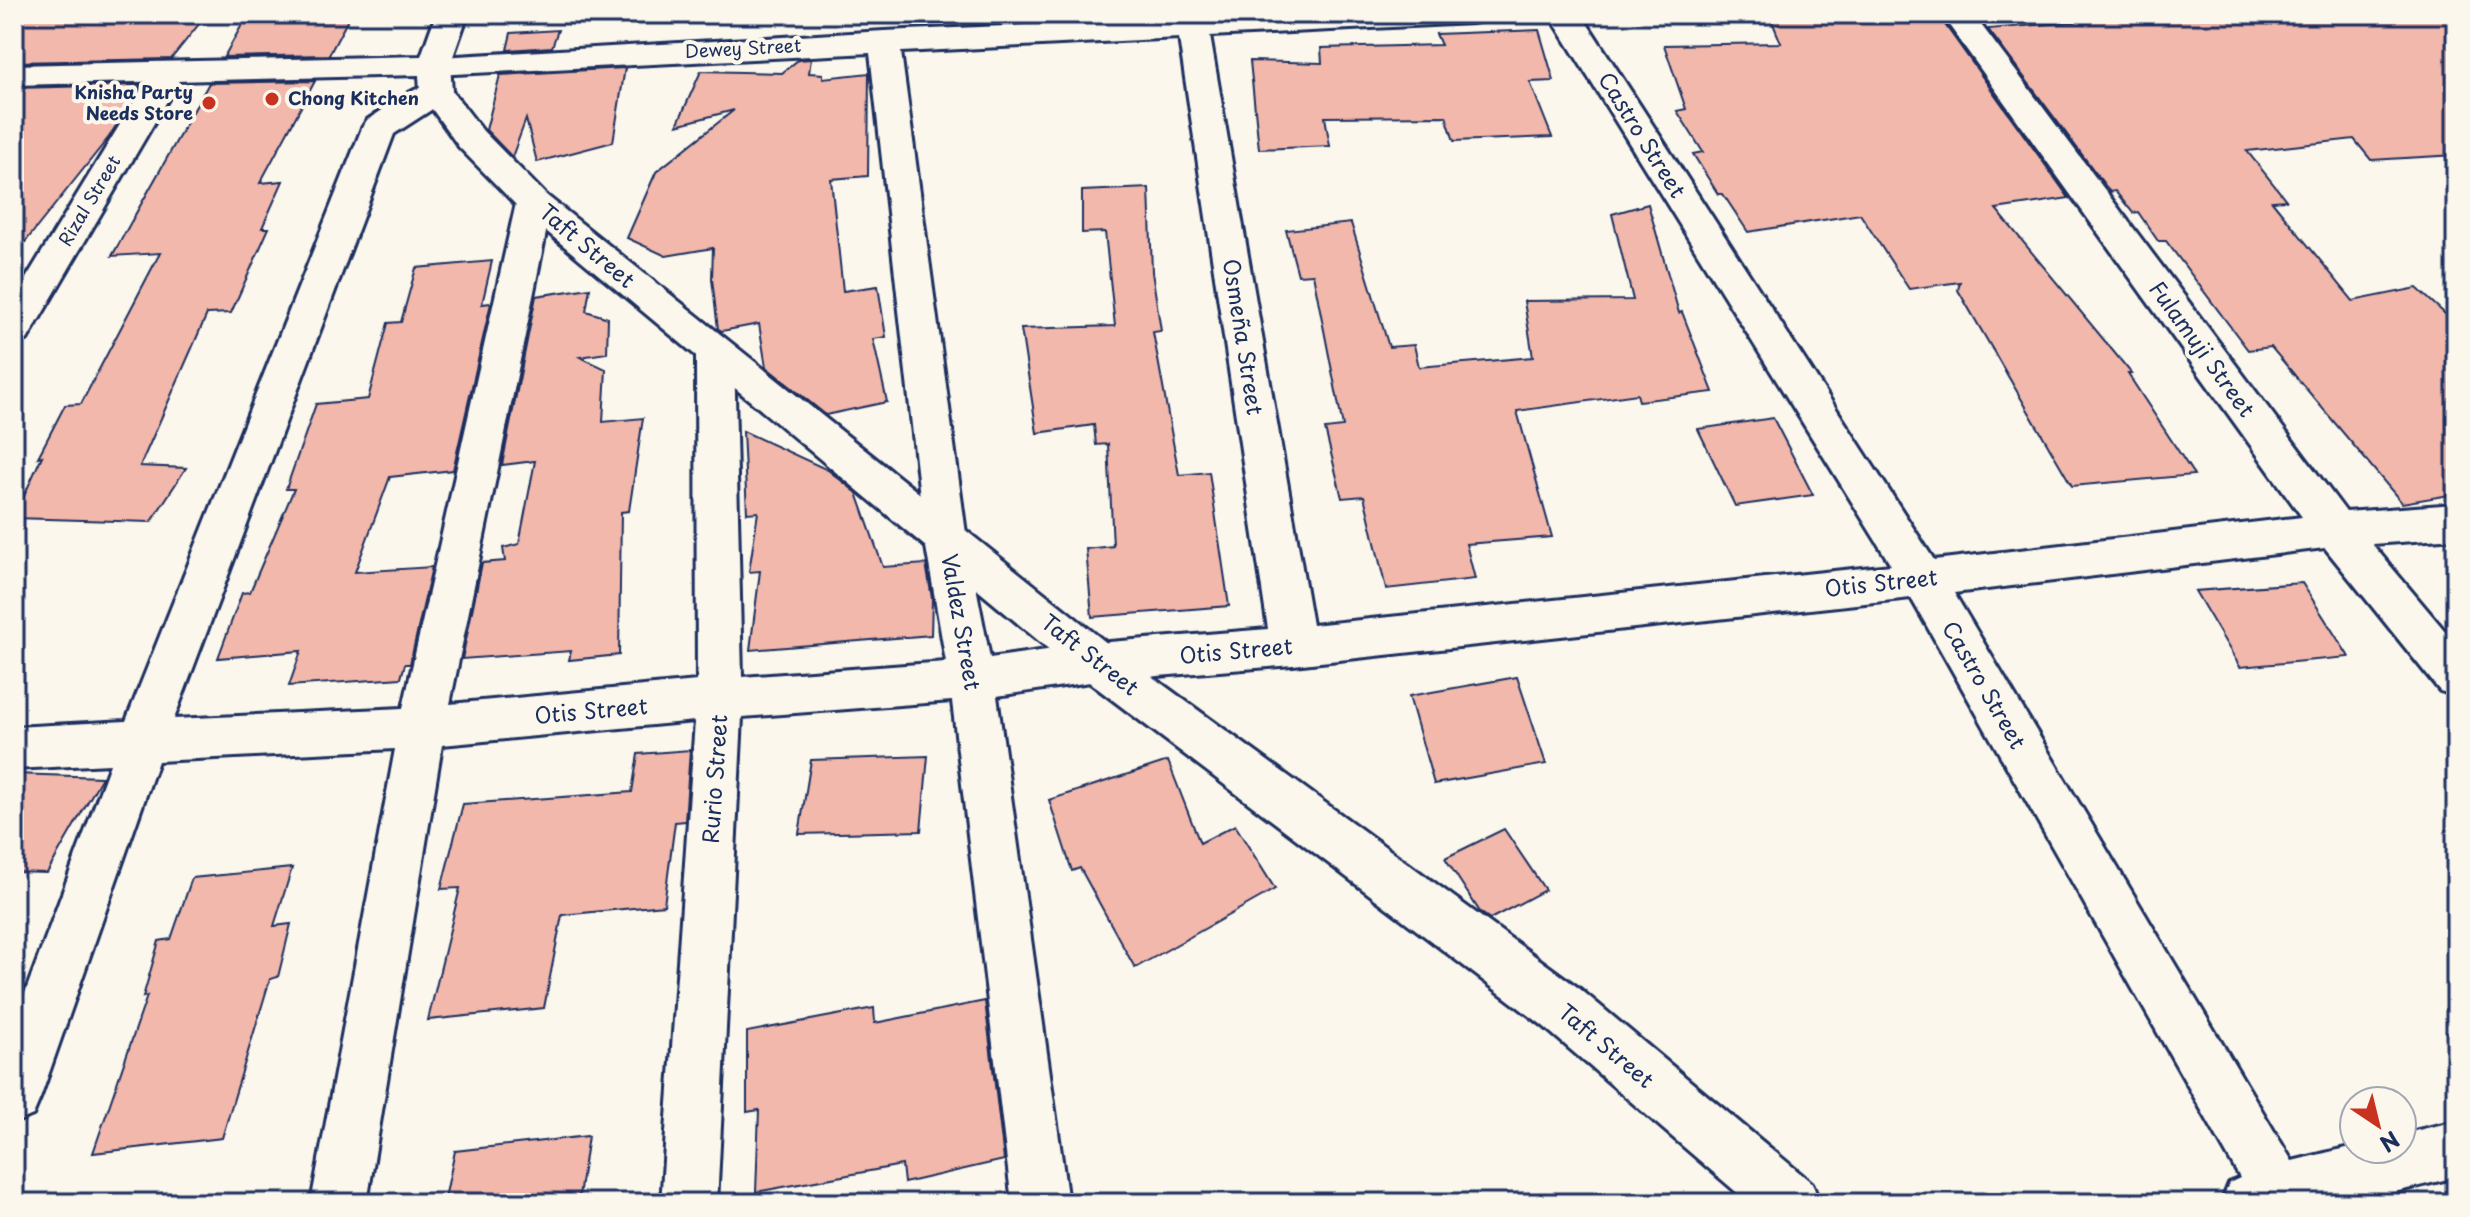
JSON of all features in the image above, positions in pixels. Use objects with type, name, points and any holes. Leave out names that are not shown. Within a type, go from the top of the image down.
[{"type":"street","points":[[14,1096],[142,741],[379,128],[435,79],[452,14]]},
{"type":"street","name":"Dewey Street","points":[[14,75],[168,72],[435,79],[884,41],[1472,14]]},
{"type":"street","name":"Castro Street","points":[[1565,14],[1923,579],[2271,1199]]},
{"type":"street","name":"Fulamuji Street","points":[[1957,14],[2335,530],[2456,677]]},
{"type":"street","name":"Osmeña Street","points":[[1193,27],[1293,646]]},
{"type":"street","name":"Valdez Street","points":[[884,41],[946,541],[972,680],[1040,1203]]},
{"type":"street","name":"Rizal Street","points":[[14,330],[168,72]]},
{"type":"street","name":"Taft Street","points":[[435,79],[471,139],[534,203],[715,354],[1097,662],[1561,1007],[1792,1203]]},
{"type":"street","points":[[339,1203],[422,727],[534,203]]},
{"type":"street","name":"Rurio Street","points":[[689,1203],[720,699],[715,354]]},
{"type":"street","name":"Otis Street","points":[[14,748],[422,727],[720,699],[972,680],[1097,662],[1293,646],[1923,579],[2335,530],[2456,521]]},
{"type":"street","points":[[2271,1199],[2456,1149]]},
{"type":"building","points":[[14,14],[207,14],[171,59],[14,62]]},
{"type":"building","points":[[248,14],[351,14],[329,55],[224,57]]},
{"type":"building","points":[[2068,14],[2456,14],[2456,155],[2371,160],[2354,139],[2247,151],[2286,200],[2272,201],[2353,301],[2417,288],[2456,324],[2456,494],[2402,503],[2271,347],[2248,350],[2166,241],[2158,241],[2138,212],[2133,213],[2115,191],[2110,192],[1988,29],[2075,22]]},
{"type":"building","points":[[1938,15],[2069,198],[1996,209],[2132,374],[2128,374],[2194,475],[2072,486],[1958,290],[1960,282],[1909,289],[1860,214],[1748,232],[1723,194],[1718,194],[1693,154],[1703,152],[1677,111],[1686,109],[1664,45],[1781,43],[1771,19]]},
{"type":"building","points":[[558,30],[552,47],[507,50],[511,33]]},
{"type":"building","points":[[1539,30],[1554,81],[1530,82],[1552,137],[1454,141],[1446,116],[1325,117],[1330,146],[1259,149],[1250,61],[1322,63],[1321,48],[1441,45],[1436,34]]},
{"type":"building","points":[[811,59],[809,73],[823,74],[823,78],[869,73],[868,176],[831,179],[843,291],[878,286],[886,337],[873,339],[887,402],[826,415],[766,367],[759,324],[722,331],[718,329],[712,279],[713,248],[666,256],[627,238],[656,172],[734,110],[677,125],[701,71],[782,73],[798,60]]},
{"type":"building","points":[[625,68],[613,142],[537,162],[526,119],[512,157],[486,130],[500,75]]},
{"type":"building","points":[[315,81],[260,183],[283,181],[262,228],[269,228],[231,313],[207,314],[140,466],[186,468],[151,522],[14,518],[42,456],[38,457],[65,405],[81,404],[160,253],[112,256],[209,83]]},
{"type":"building","points":[[141,85],[109,137],[14,256],[14,88]]},
{"type":"building","points":[[1149,188],[1152,272],[1161,331],[1153,332],[1179,475],[1209,472],[1229,606],[1092,617],[1086,549],[1113,546],[1108,444],[1096,445],[1094,425],[1037,433],[1021,329],[1115,326],[1105,232],[1082,233],[1082,191]]},
{"type":"building","points":[[1648,204],[1679,313],[1682,312],[1713,392],[1639,401],[1637,394],[1517,411],[1552,537],[1466,544],[1475,579],[1386,589],[1364,496],[1342,498],[1325,429],[1343,427],[1313,274],[1298,275],[1286,230],[1351,223],[1389,347],[1414,345],[1419,367],[1533,357],[1524,301],[1633,300],[1612,214]]},
{"type":"building","points":[[492,261],[482,304],[491,303],[453,470],[390,477],[355,572],[432,567],[410,664],[405,664],[401,678],[289,686],[301,651],[218,658],[242,593],[250,592],[294,489],[286,489],[316,404],[368,399],[388,323],[401,322],[416,268]]},
{"type":"building","points":[[590,288],[586,311],[608,318],[607,353],[580,357],[606,369],[603,422],[643,418],[629,511],[621,512],[619,655],[569,660],[571,651],[462,659],[482,563],[505,561],[503,548],[519,544],[535,461],[502,465],[536,296]]},
{"type":"building","points":[[1773,418],[1813,495],[1735,506],[1698,429]]},
{"type":"building","points":[[743,431],[828,470],[857,493],[883,567],[926,564],[932,598],[931,635],[750,650],[760,571],[749,572],[758,512],[747,513]]},
{"type":"building","points":[[2302,583],[2349,657],[2240,667],[2195,591]]},
{"type":"building","points":[[1517,677],[1546,764],[1434,784],[1409,696]]},
{"type":"building","points":[[690,750],[685,821],[675,822],[664,905],[562,915],[544,1008],[428,1020],[460,888],[441,889],[463,804],[632,792],[638,754]]},
{"type":"building","points":[[928,756],[921,831],[799,834],[811,760]]},
{"type":"building","points":[[1168,761],[1200,843],[1235,825],[1275,889],[1135,968],[1080,868],[1072,871],[1049,800]]},
{"type":"building","points":[[14,774],[102,777],[47,873],[14,872]]},
{"type":"building","points":[[1504,829],[1545,890],[1490,919],[1480,912],[1445,858]]},
{"type":"building","points":[[292,868],[274,926],[291,924],[278,977],[270,979],[222,1138],[93,1153],[147,996],[143,997],[159,941],[171,939],[192,878]]},
{"type":"building","points":[[985,1001],[1004,1160],[904,1183],[902,1165],[756,1192],[759,1110],[747,1112],[747,1032],[874,1008],[875,1023]]},
{"type":"building","points":[[588,1136],[578,1203],[444,1203],[455,1151]]},
{"type":"place","name":"Chong Kitchen","points":[[272,99]]},
{"type":"place","name":"Knisha Party Needs Store","points":[[209,103]]}]
